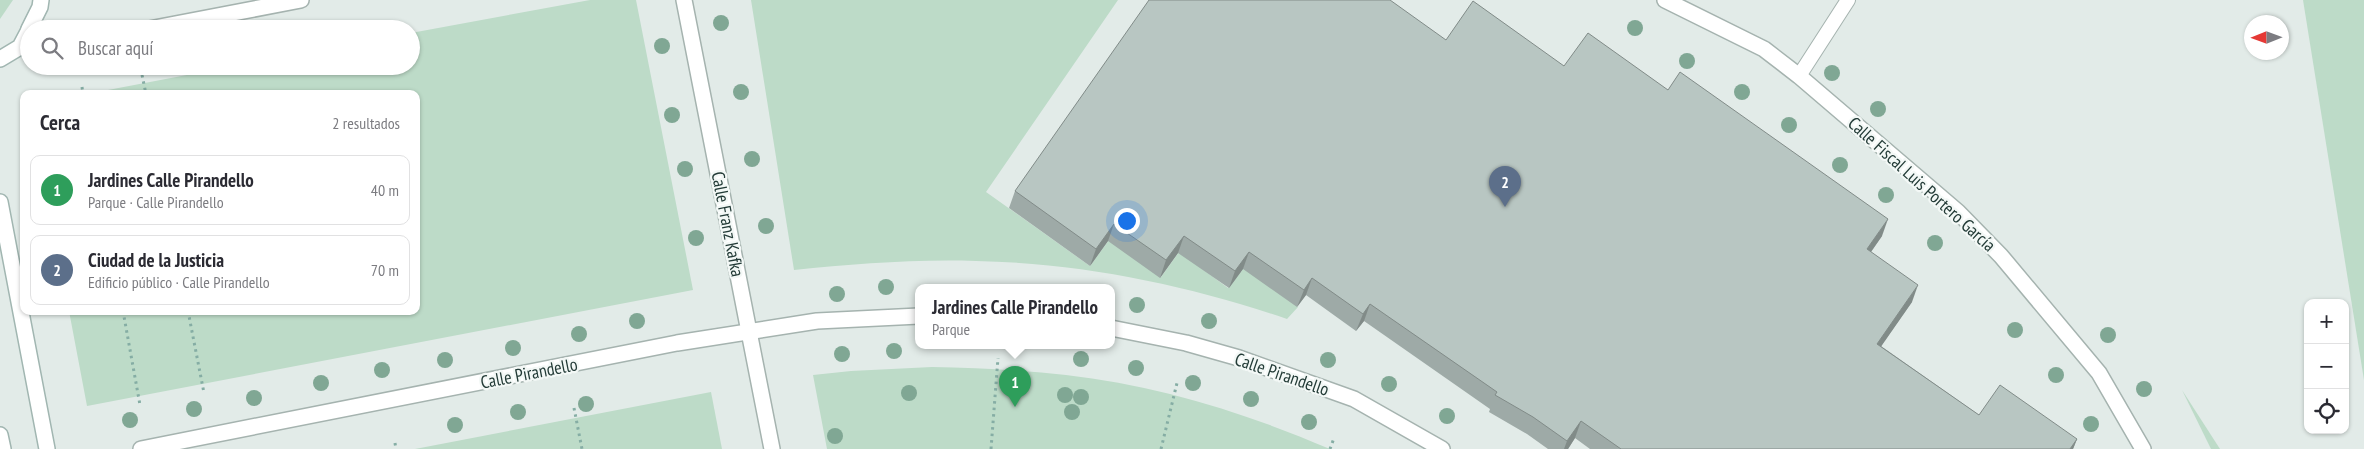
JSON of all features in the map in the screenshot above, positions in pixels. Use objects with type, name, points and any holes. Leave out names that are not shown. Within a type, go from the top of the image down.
[{"type":"street","points":[[34,20],[41,0]]},
{"type":"street","points":[[196,20],[301,0]]},
{"type":"street","name":"Calle Franz Kafka","points":[[684,0],[772,449]]},
{"type":"street","name":"Calle Fiscal Luis Portero García","points":[[1665,0],[1764,49],[1799,76],[1958,212],[2001,256],[2099,373],[2143,449]]},
{"type":"street","points":[[0,59],[20,47]]},
{"type":"street","points":[[0,202],[20,307]]},
{"type":"street","points":[[22,315],[47,449]]},
{"type":"street","name":"Calle Pirandello","points":[[141,449],[668,345],[817,321],[915,316]]},
{"type":"street","name":"Calle Pirandello","points":[[1115,329],[1186,343],[1239,358],[1354,399],[1442,449]]},
{"type":"street","points":[[0,435],[3,449]]},
{"type":"lane","points":[[1799,76],[1848,0]]},
{"type":"path","points":[[142,75],[145,90]]},
{"type":"path","points":[[124,315],[140,405]]},
{"type":"path","points":[[189,315],[204,393]]},
{"type":"path","points":[[990,449],[998,358]]},
{"type":"path","points":[[1161,449],[1177,382]]},
{"type":"path","points":[[574,408],[582,449]]},
{"type":"path","points":[[1330,449],[1334,438]]},
{"type":"path","points":[[395,443],[396,449]]},
{"type":"green space","points":[[0,0],[13,0],[0,19]]},
{"type":"green space","points":[[590,0],[636,0],[693,290],[87,406],[70,315],[420,315],[420,90],[108,90],[187,75],[420,75],[420,31]]},
{"type":"green space","points":[[751,0],[1118,0],[986,192],[1090,266],[1109,240],[1161,277],[1179,252],[1228,288],[1244,268],[1298,307],[1287,319],[1173,286],[1094,271],[1015,263],[907,261],[794,270]]},
{"type":"green space","points":[[2303,0],[2364,0],[2364,380]]},
{"type":"green space","points":[[932,367],[1049,373],[1100,380],[1167,393],[1233,412],[1330,449],[827,449],[813,375]]},
{"type":"green space","points":[[2182,390],[2220,449],[2211,449]]},
{"type":"green space","points":[[711,392],[722,449],[415,449]]},
{"type":"building","points":[[1149,0],[1390,0],[1446,40],[1473,1],[1564,66],[1588,33],[1668,90],[1680,72],[1888,219],[1867,249],[1918,285],[1877,344],[1979,415],[2000,385],[2077,439],[2070,449],[1621,449],[1581,421],[1567,441],[1533,417],[1495,395],[1497,392],[1370,304],[1363,314],[1312,278],[1304,290],[1249,252],[1235,271],[1184,236],[1166,260],[1114,224],[1096,249],[1015,191]]},
{"type":"place","name":"Ciudad de la Justicia","points":[[1505,207]]},
{"type":"place","name":"Jardines Calle Pirandello","points":[[1015,407]]}]
